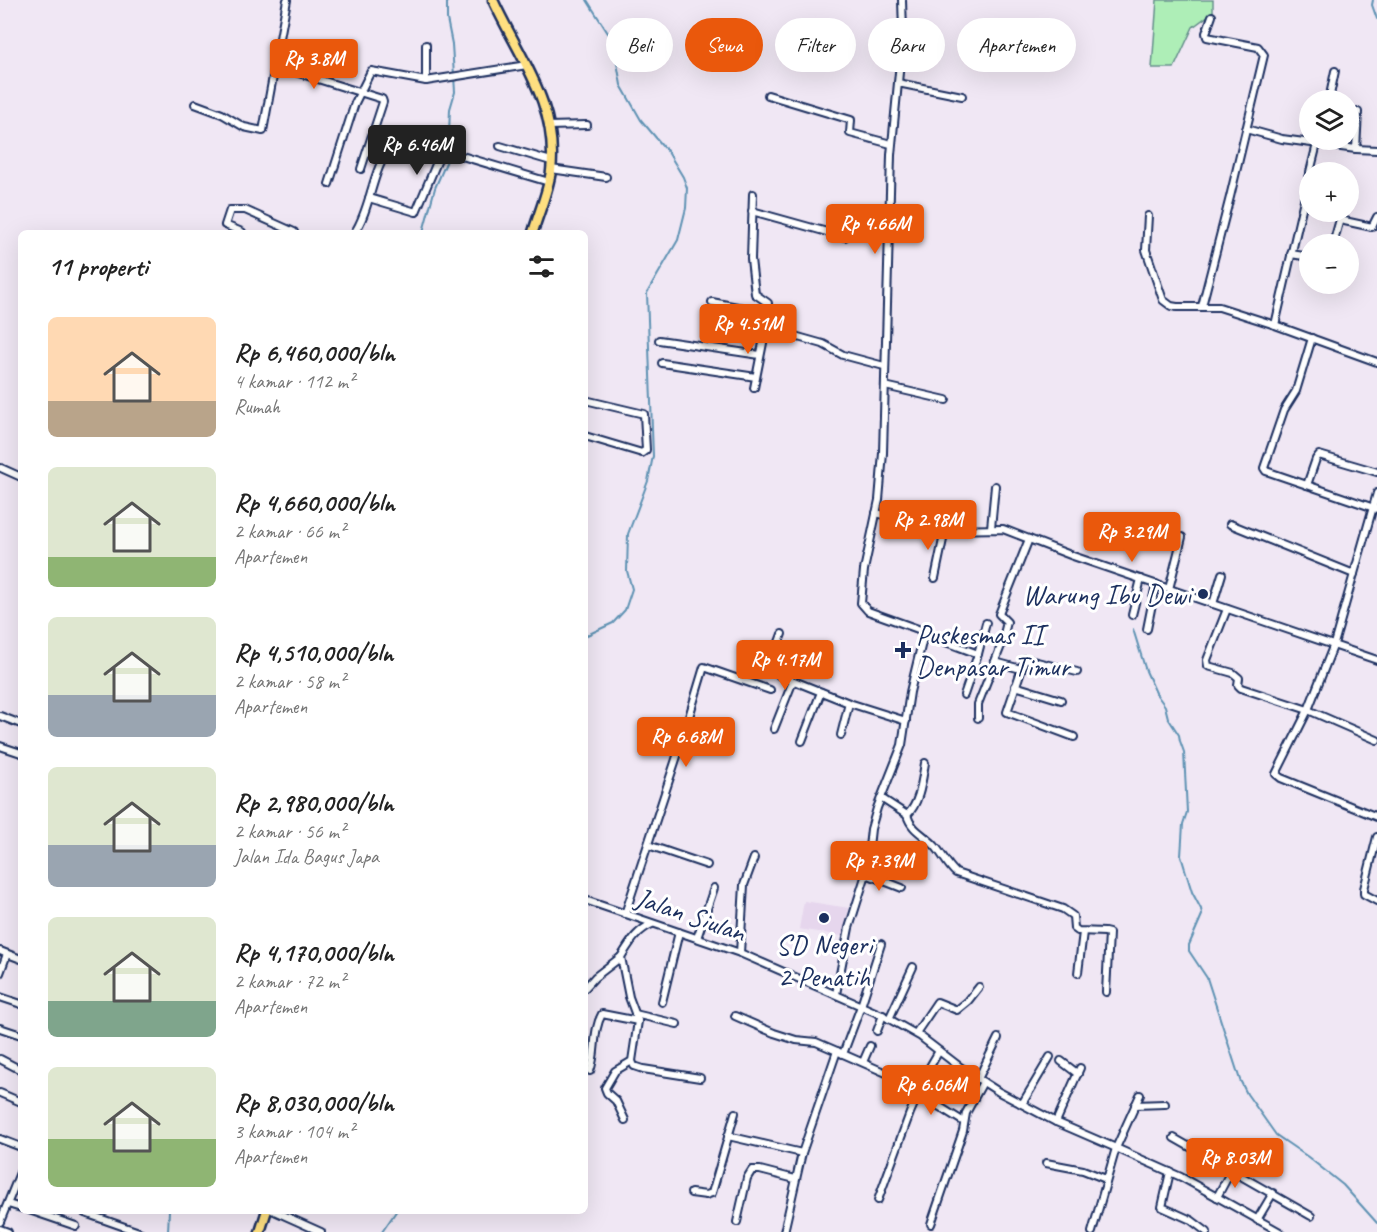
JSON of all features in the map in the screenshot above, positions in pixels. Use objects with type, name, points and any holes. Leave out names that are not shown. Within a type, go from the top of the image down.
[{"type":"main road","points":[[493,0],[539,89],[548,126],[551,165],[549,182],[534,230]]},
{"type":"main road","points":[[260,1232],[266,1214]]},
{"type":"street","points":[[195,104],[222,114],[244,127],[263,131],[287,0]]},
{"type":"street","points":[[902,0],[903,31],[891,144],[883,453],[876,513],[864,570],[862,605],[868,610],[922,633],[978,654]]},
{"type":"street","points":[[1202,306],[1263,52],[1258,46],[1207,37],[1206,33],[1212,16]]},
{"type":"street","points":[[426,45],[426,81]]},
{"type":"street","points":[[329,184],[360,92],[371,70],[426,81],[527,65]]},
{"type":"street","points":[[276,66],[382,99],[362,169]]},
{"type":"street","points":[[1331,90],[1335,71]]},
{"type":"street","points":[[898,83],[962,96]]},
{"type":"street","points":[[768,95],[851,120],[850,133],[891,144]]},
{"type":"street","points":[[548,126],[587,125]]},
{"type":"street","points":[[1246,129],[1282,139],[1299,140]]},
{"type":"street","points":[[356,230],[364,218],[379,169],[395,143],[409,140],[549,182]]},
{"type":"street","points":[[500,146],[551,165],[606,177]]},
{"type":"street","points":[[1359,149],[1377,150]]},
{"type":"street","points":[[369,198],[416,212],[442,150]]},
{"type":"street","points":[[753,194],[751,259],[755,294],[768,303],[766,328],[754,388]]},
{"type":"street","points":[[237,230],[225,225],[230,210],[245,210],[290,230]]},
{"type":"street","points":[[752,211],[845,237]]},
{"type":"street","points":[[1148,216],[1146,250],[1163,300],[1171,306],[1177,308],[1219,307],[1377,362]]},
{"type":"street","points":[[1348,222],[1370,228],[1377,217]]},
{"type":"street","points":[[1275,325],[1299,220]]},
{"type":"street","points":[[1291,254],[1299,255]]},
{"type":"street","points":[[712,302],[768,313]]},
{"type":"street","points":[[766,328],[823,344],[843,355],[884,366]]},
{"type":"street","points":[[1312,338],[1296,391],[1284,410],[1264,468],[1266,471],[1375,509]]},
{"type":"street","points":[[659,340],[760,355]]},
{"type":"street","points":[[662,363],[756,377]]},
{"type":"street","points":[[885,386],[946,400]]},
{"type":"street","points":[[588,401],[644,414],[646,450],[642,453],[588,437]]},
{"type":"street","points":[[1308,484],[1319,455],[1377,472]]},
{"type":"street","points":[[1,468],[18,476]]},
{"type":"street","points":[[990,528],[995,486]]},
{"type":"street","points":[[1377,493],[1375,509],[1334,644],[1308,710],[1276,771],[1277,776],[1377,817]]},
{"type":"street","points":[[876,513],[945,530],[990,528],[1015,532],[1169,589],[1377,660]]},
{"type":"street","points":[[1230,524],[1354,574]]},
{"type":"street","points":[[935,578],[945,530]]},
{"type":"street","points":[[1169,589],[1182,537]]},
{"type":"street","points":[[978,718],[978,704],[995,662],[1007,622],[999,614],[1029,539]]},
{"type":"street","points":[[1213,604],[1222,574]]},
{"type":"street","points":[[1132,615],[1141,579]]},
{"type":"street","points":[[1147,629],[1156,584]]},
{"type":"street","points":[[1227,609],[1207,660],[1208,666],[1236,674],[1239,678],[1238,685],[1241,688],[1308,710],[1377,740]]},
{"type":"street","points":[[964,695],[986,623]]},
{"type":"street","points":[[836,994],[849,928],[866,874],[871,830],[900,752],[923,638],[922,633]]},
{"type":"street","points":[[770,666],[782,634]]},
{"type":"street","points":[[1074,737],[1006,712],[1025,659],[1077,672]]},
{"type":"street","points":[[995,662],[1021,669]]},
{"type":"street","points":[[760,663],[777,669],[779,675],[793,681],[849,703],[906,721]]},
{"type":"street","points":[[628,915],[704,667],[770,690]]},
{"type":"street","points":[[774,729],[793,681]]},
{"type":"street","points":[[1015,686],[1061,700]]},
{"type":"street","points":[[802,741],[821,692]]},
{"type":"street","points":[[841,735],[849,703]]},
{"type":"street","points":[[0,716],[18,723]]},
{"type":"street","points":[[0,746],[18,752]]},
{"type":"street","points":[[907,815],[916,802],[925,763]]},
{"type":"street","points":[[881,798],[907,815],[909,822],[938,849],[956,873],[1063,909],[1073,916],[1076,930],[1109,933],[1106,992]]},
{"type":"street","points":[[1377,837],[1364,889],[1364,894],[1377,901]]},
{"type":"street","points":[[648,845],[707,865]]},
{"type":"street","points":[[740,953],[744,885],[754,858]]},
{"type":"street","points":[[866,874],[902,888]]},
{"type":"street","points":[[697,938],[714,888]]},
{"type":"street","name":"Jalan Siulan","points":[[588,901],[740,953],[886,1017],[916,1033],[981,1081],[1022,1104],[1056,1122],[1170,1172],[1280,1232]]},
{"type":"street","points":[[588,985],[621,957],[634,936],[650,922]]},
{"type":"street","points":[[662,1002],[679,932]]},
{"type":"street","points":[[1078,973],[1083,932]]},
{"type":"street","points":[[784,1232],[802,1153],[840,1052],[861,1006],[881,944]]},
{"type":"street","points":[[0,973],[3,952],[18,958]]},
{"type":"street","points":[[621,957],[627,990],[637,1018],[632,1061],[634,1066],[700,1078]]},
{"type":"street","points":[[877,1031],[913,967]]},
{"type":"street","points":[[916,1033],[937,1002],[959,1010],[979,987]]},
{"type":"street","points":[[0,997],[18,1003]]},
{"type":"street","points":[[590,1071],[594,1058],[594,1041],[602,1014],[677,1024]]},
{"type":"street","points":[[735,1016],[774,1033],[796,1040],[816,1042],[863,1062],[919,1089],[932,1102],[964,1122]]},
{"type":"street","points":[[0,1028],[18,1034]]},
{"type":"street","points":[[931,1224],[970,1104],[998,1038]]},
{"type":"street","points":[[863,1062],[870,1046]]},
{"type":"street","points":[[878,1200],[919,1089],[939,1051]]},
{"type":"street","points":[[1022,1104],[1050,1057]]},
{"type":"street","points":[[0,1059],[18,1068]]},
{"type":"street","points":[[625,1120],[616,1101],[605,1088],[615,1071],[632,1061]]},
{"type":"street","points":[[1056,1122],[1079,1071],[1061,1061]]},
{"type":"street","points":[[0,1093],[18,1101]]},
{"type":"street","points":[[1092,1232],[1116,1148],[1140,1095]]},
{"type":"street","points":[[1135,1105],[1165,1104]]},
{"type":"street","points":[[691,1193],[706,1195],[712,1193],[735,1113]]},
{"type":"street","points":[[728,1136],[802,1153]]},
{"type":"street","points":[[1174,1138],[1311,1216]]},
{"type":"street","points":[[0,1139],[18,1146]]},
{"type":"street","points":[[1046,1163],[1083,1170],[1107,1179]]},
{"type":"street","points":[[1217,1197],[1232,1169]]},
{"type":"street","points":[[737,1222],[747,1178],[752,1170],[795,1179]]},
{"type":"street","points":[[1170,1172],[1162,1208],[1191,1220],[1207,1232]]},
{"type":"street","points":[[0,1222],[18,1177]]},
{"type":"street","points":[[1257,1220],[1273,1194]]},
{"type":"street","points":[[41,1214],[76,1226]]},
{"type":"street","points":[[85,1214],[139,1232]]},
{"type":"street","points":[[281,1214],[321,1232]]},
{"type":"street","points":[[0,1229],[9,1232]]},
{"type":"shaded area","name":"SD Negeri 2 Penatih","points":[[804,901],[849,908],[842,936],[799,929]]},
{"type":"green space","points":[[1157,0],[1213,0],[1213,12],[1193,27],[1174,68],[1152,68]]},
{"type":"waterway","points":[[424,230],[435,188],[448,158],[450,109],[455,92],[447,0]]},
{"type":"waterway","points":[[587,0],[613,41],[621,85],[641,120],[668,152],[687,188],[686,208],[678,240],[647,293],[653,456],[648,481],[628,534],[627,571],[632,589],[625,610],[613,623],[588,635]]},
{"type":"waterway","points":[[1373,0],[1372,5],[1377,19]]},
{"type":"waterway","points":[[1133,629],[1146,671],[1165,706],[1168,718],[1179,735],[1184,752],[1187,812],[1183,824],[1181,856],[1202,915],[1189,945],[1189,951],[1207,978],[1240,1080],[1247,1094],[1276,1135],[1343,1185],[1377,1223]]},
{"type":"waterway","points":[[168,1232],[169,1214]]},
{"type":"waterway","points":[[382,1232],[394,1214]]},
{"type":"place","name":"Warung Ibu Dewi","points":[[1203,594]]},
{"type":"place","name":"Puskesmas II Denpasar Timur","points":[[903,650]]},
{"type":"place","name":"SD Negeri 2 Penatih","points":[[824,918]]}]
